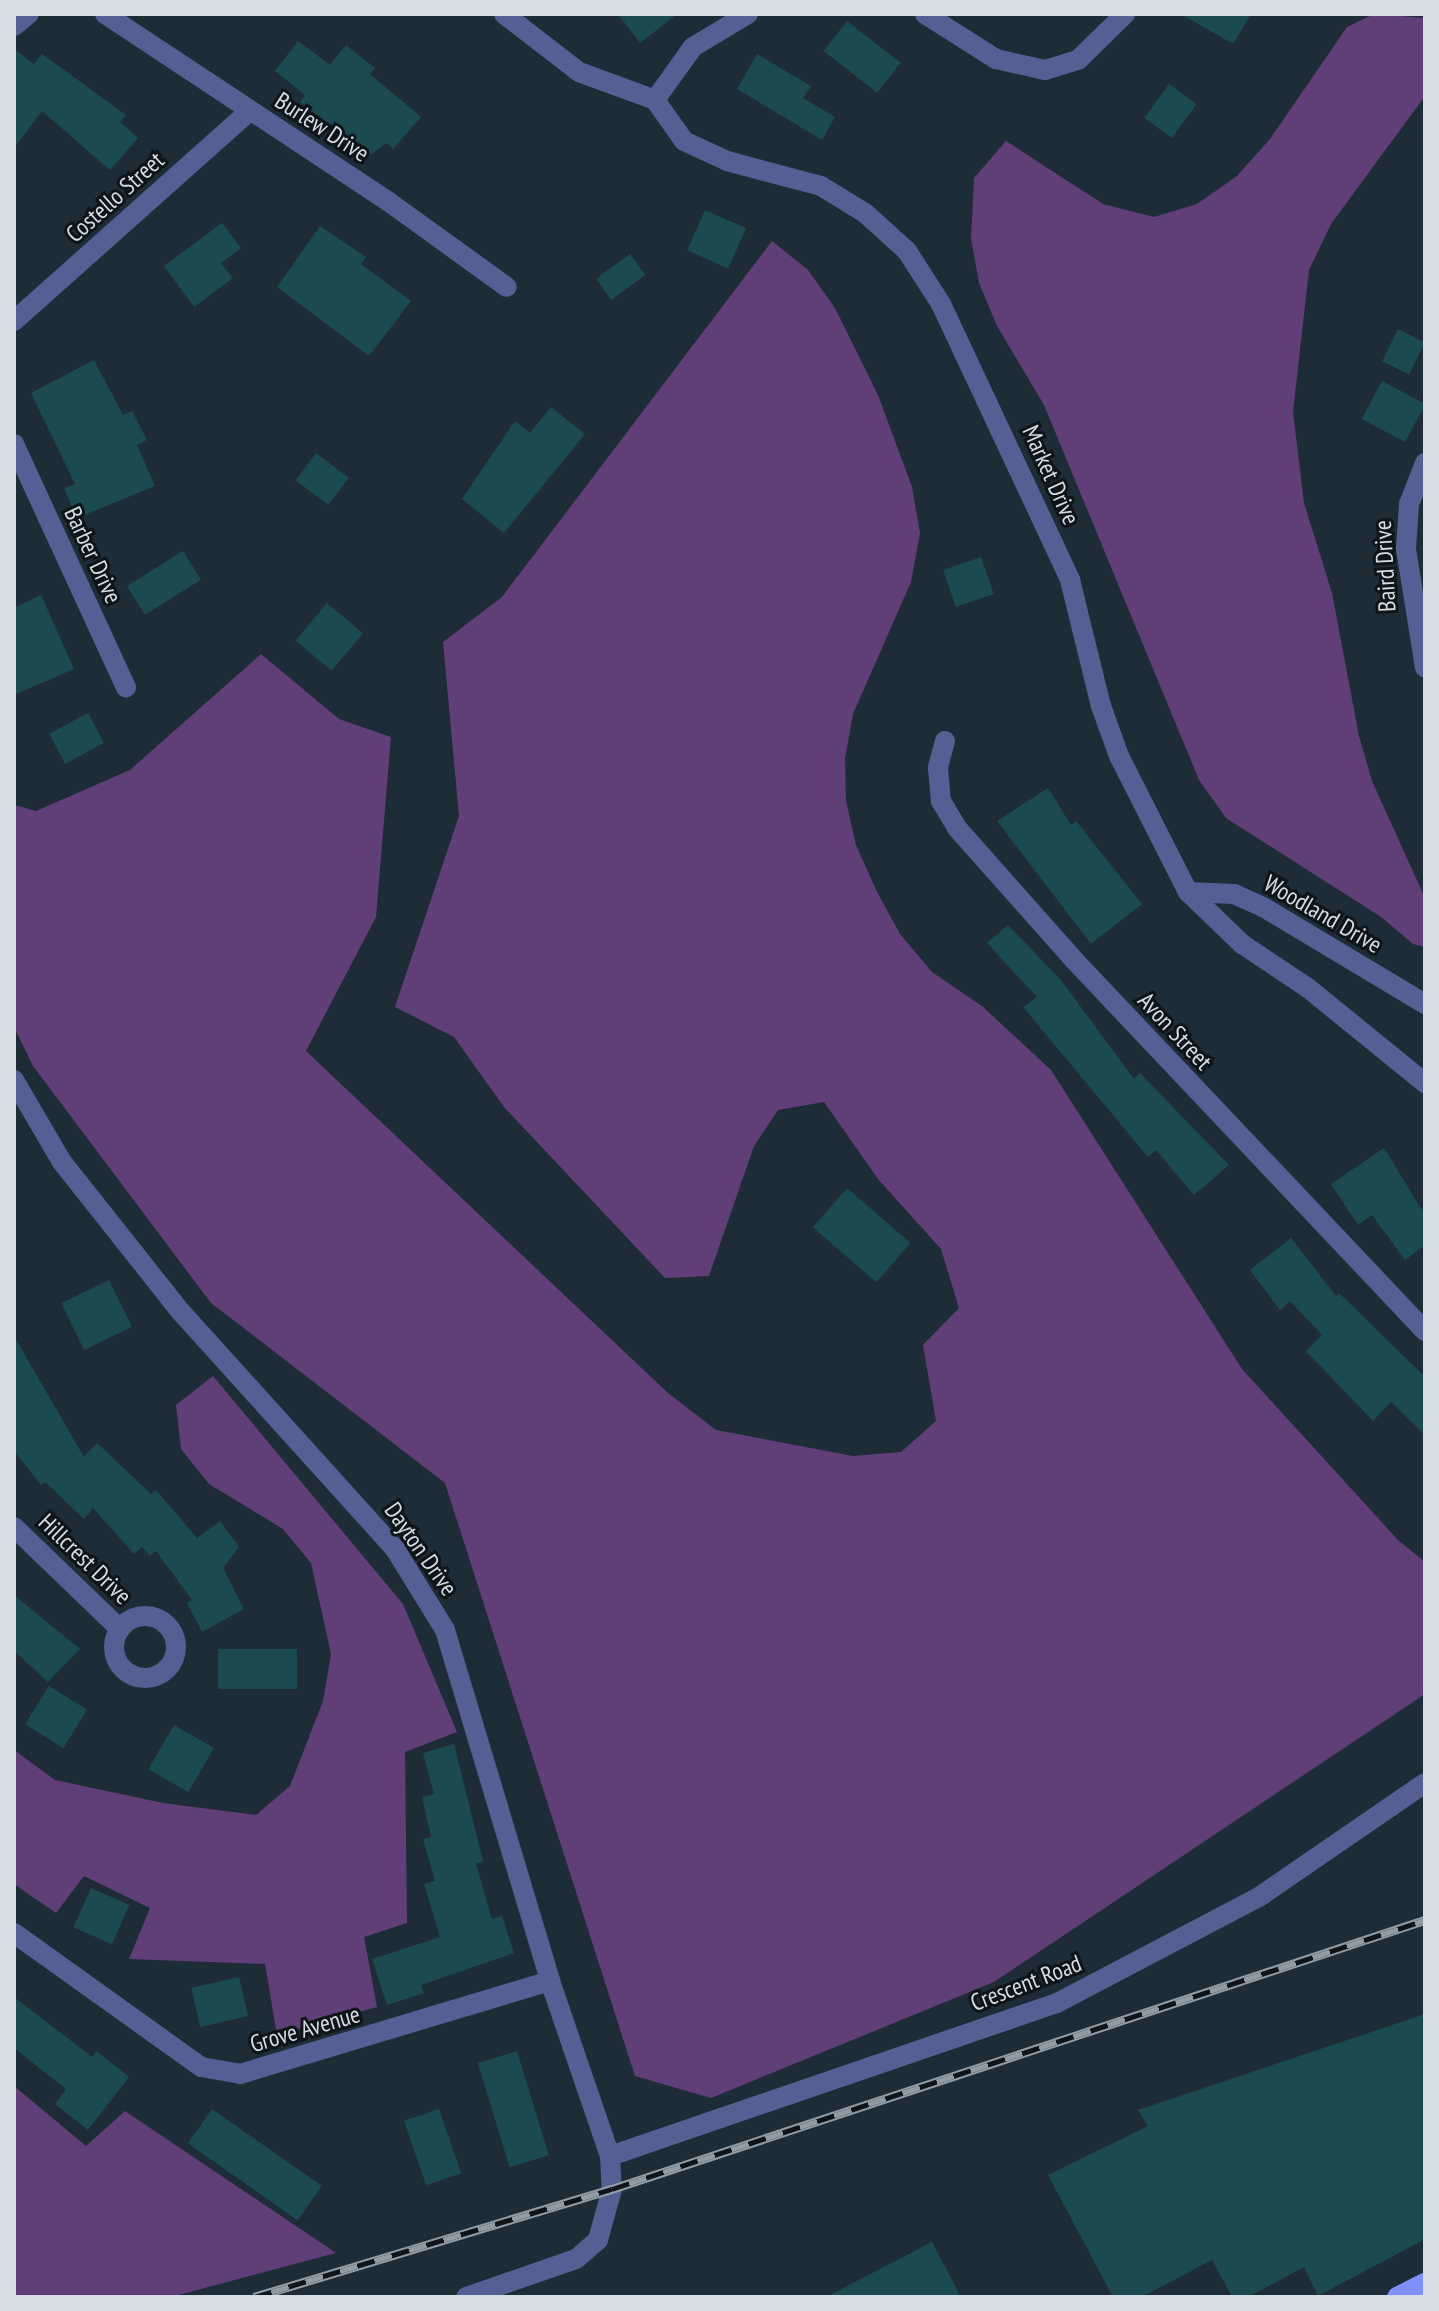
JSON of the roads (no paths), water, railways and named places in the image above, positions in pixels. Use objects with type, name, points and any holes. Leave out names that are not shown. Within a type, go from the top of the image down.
[{"type":"main road","points":[[1397,2297],[1425,2283]]},
{"type":"street","points":[[14,26],[29,14]]},
{"type":"street","name":"Burlew Drive","points":[[105,14],[507,287]]},
{"type":"street","points":[[504,14],[579,72],[655,100],[693,47],[748,14]]},
{"type":"street","points":[[925,14],[996,59],[1045,70],[1078,60],[1125,14]]},
{"type":"street","name":"Market Drive","points":[[655,100],[684,141],[727,161],[821,186],[865,213],[907,251],[941,304],[1070,580],[1119,756],[1188,892],[1242,944],[1308,988],[1425,1083]]},
{"type":"street","name":"Costello Street","points":[[14,321],[250,111]]},
{"type":"street","name":"Barber Drive","points":[[14,444],[126,688]]},
{"type":"street","name":"Baird Drive","points":[[1425,463],[1409,504],[1406,549],[1425,667]]},
{"type":"street","name":"Avon Street","points":[[945,741],[938,768],[941,801],[957,828],[1086,973],[1425,1331]]},
{"type":"street","name":"Woodland Drive","points":[[1188,892],[1234,894],[1263,907],[1425,1004]]},
{"type":"street","name":"Dayton Drive","points":[[14,1080],[62,1162],[181,1312],[333,1477],[425,1594],[445,1630],[550,1981],[610,2156],[612,2189],[598,2240],[576,2259],[466,2297]]},
{"type":"street","name":"Hillcrest Drive","points":[[14,1527],[120,1629]]},
{"type":"street","name":"Crescent Road","points":[[610,2156],[1057,2003],[1259,1897],[1425,1783]]},
{"type":"street","name":"Grove Avenue","points":[[14,1933],[201,2067],[240,2074],[550,1981]]},
{"type":"railway","points":[[254,2297],[612,2189],[1425,1920]]}]
